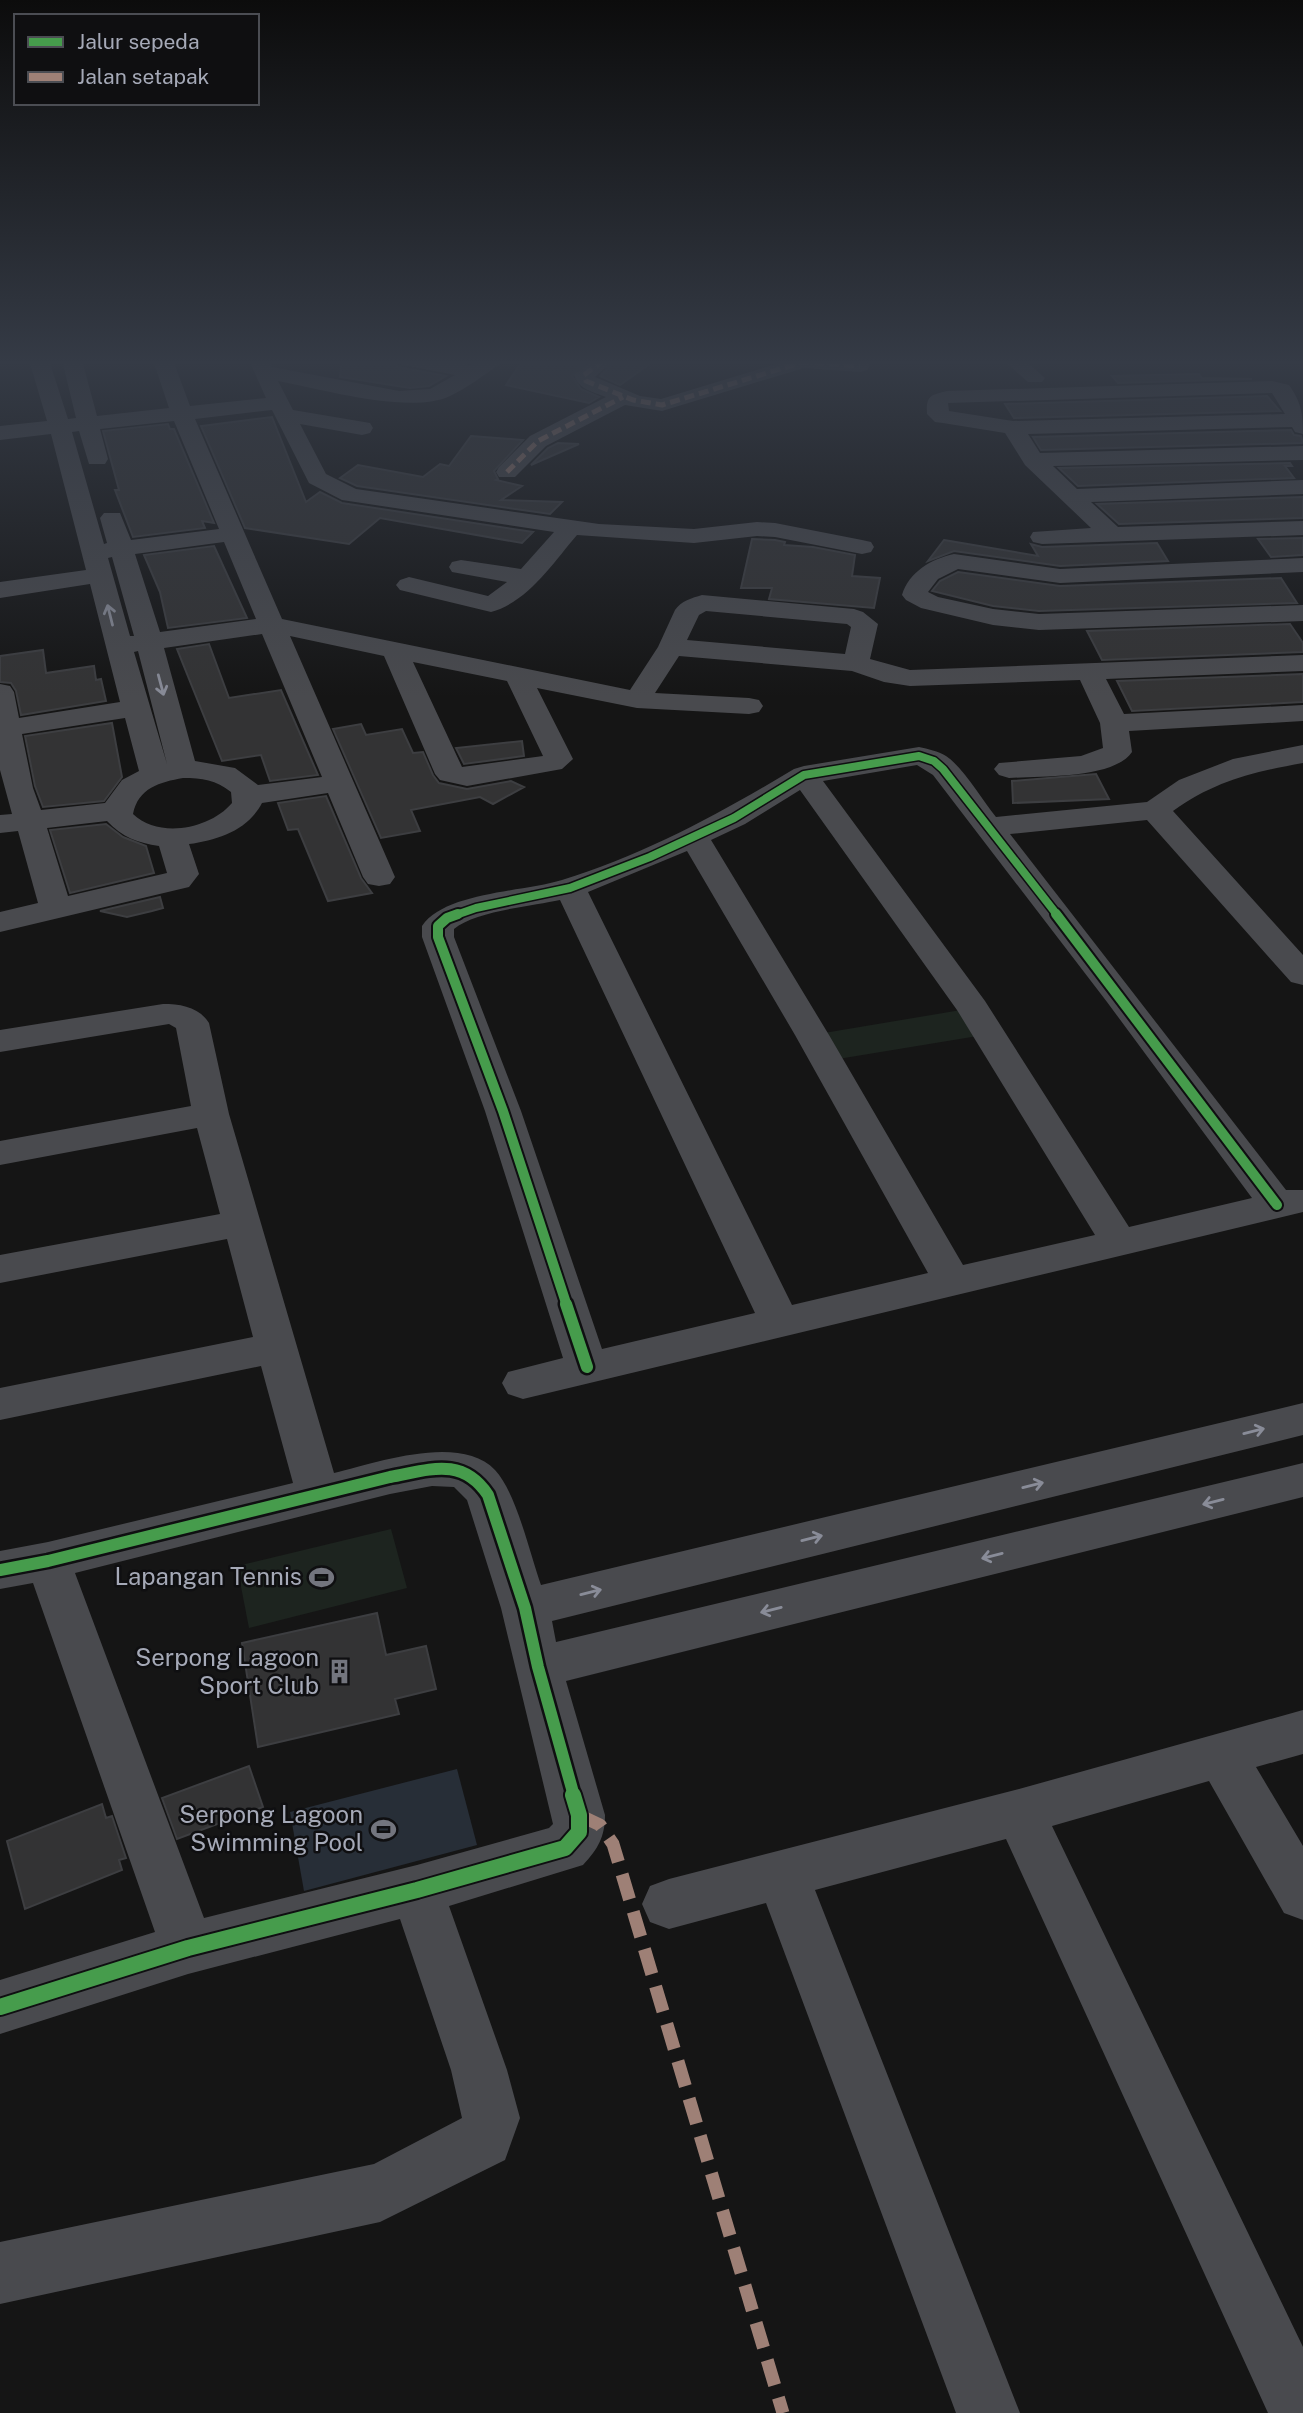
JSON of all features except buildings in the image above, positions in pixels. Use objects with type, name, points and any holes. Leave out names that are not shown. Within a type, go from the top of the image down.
[{"type":"street","points":[[76,473],[106,559],[149,641],[169,772]]},
{"type":"street","points":[[100,473],[105,492],[106,559],[118,646],[135,708],[169,772]]},
{"type":"street","points":[[206,473],[379,877]]},
{"type":"street","points":[[314,473],[317,478],[350,495],[570,528],[694,537],[757,529],[775,530],[863,547]]},
{"type":"street","points":[[1047,473],[1112,535]]},
{"type":"street","points":[[1073,496],[1303,486]]},
{"type":"street","points":[[409,585],[491,604],[525,577],[570,528]]},
{"type":"street","points":[[1042,537],[1303,528]]},
{"type":"street","points":[[1249,530],[1275,566]]},
{"type":"street","points":[[0,590],[106,559],[232,534]]},
{"type":"street","points":[[1303,565],[1060,576],[954,561],[918,584],[915,595],[930,603],[955,609],[1039,622],[1303,612]]},
{"type":"street","points":[[461,567],[525,577]]},
{"type":"street","points":[[636,700],[671,647],[688,610],[695,605],[841,614],[862,620],[865,634],[856,663]]},
{"type":"street","points":[[118,646],[272,625],[636,700],[749,706]]},
{"type":"street","points":[[671,647],[856,663],[894,676],[910,678],[1303,663]]},
{"type":"street","points":[[395,651],[450,774],[455,776],[467,778],[552,763],[559,759],[519,678]]},
{"type":"street","points":[[1009,769],[1110,758],[1118,752],[1114,723],[1089,671]]},
{"type":"street","points":[[0,692],[9,789],[31,822],[55,907]]},
{"type":"street","points":[[4,728],[135,708]]},
{"type":"street","points":[[1114,723],[1303,713]]},
{"type":"street","points":[[523,1383],[1290,1203],[943,769],[919,756],[804,775],[734,818],[694,837],[570,888],[477,908],[447,918],[438,926],[438,937],[503,1111],[587,1367]]},
{"type":"street","points":[[990,827],[1154,810],[1189,786],[1243,765],[1300,757]]},
{"type":"street","points":[[211,770],[233,777],[246,789],[247,804],[235,818],[202,832],[171,836],[154,835],[130,828],[118,815],[119,800],[132,786],[169,772],[211,770]]},
{"type":"street","points":[[804,775],[973,1008],[1119,1242]]},
{"type":"street","points":[[247,796],[338,783]]},
{"type":"street","points":[[1154,810],[1303,975]]},
{"type":"street","points":[[0,824],[118,811]]},
{"type":"street","points":[[0,922],[178,880],[183,874],[171,836]]},
{"type":"street","points":[[694,837],[812,1035],[951,1281]]},
{"type":"street","points":[[0,906],[45,865]]},
{"type":"street","points":[[570,888],[779,1321]]},
{"type":"street","points":[[0,1041],[163,1014],[176,1014],[192,1023],[211,1114],[318,1494]]},
{"type":"street","points":[[0,1153],[211,1114]]},
{"type":"street","points":[[0,1269],[241,1223]]},
{"type":"street","points":[[0,1404],[278,1347]]},
{"type":"street","points":[[525,1608],[1303,1419]]},
{"type":"street","points":[[0,1570],[48,1561],[318,1494],[438,1469],[465,1469],[482,1483],[488,1495],[525,1608],[538,1667],[579,1815],[579,1832],[565,1847],[417,1890],[188,1948],[0,2007]]},
{"type":"street","points":[[538,1667],[1303,1480]]},
{"type":"street","points":[[48,1561],[188,1948]]},
{"type":"street","points":[[668,1904],[1019,1812],[1303,1732]]},
{"type":"street","points":[[1221,1755],[1303,1895]]},
{"type":"street","points":[[1019,1812],[1301,2413]]},
{"type":"street","points":[[782,1874],[988,2413]]},
{"type":"street","points":[[0,2273],[380,2192],[485,2139],[491,2118],[479,2070],[417,1890]]},
{"type":"shaded area","points":[[973,1008],[990,1034],[826,1061],[812,1035]]},
{"type":"shaded area","name":"Lapangan Tennis","points":[[391,1529],[407,1588],[249,1628],[237,1566]]},
{"type":"shaded area","name":"Serpong Lagoon Swimming Pool","points":[[457,1769],[477,1845],[304,1891],[290,1812]]},
{"type":"marked path","points":[[579,1815],[600,1825],[613,1844],[783,2413]]},
{"type":"cycle path","points":[[587,1367],[503,1111],[438,937],[438,926],[447,918],[476,908],[570,888],[650,857],[734,818],[804,775],[919,756],[934,761],[943,769],[1119,995],[1277,1205]]},
{"type":"cycle path","points":[[0,1570],[48,1561],[390,1477],[445,1468],[469,1474],[480,1482],[488,1495],[525,1608],[538,1667],[579,1815],[579,1832],[565,1848],[417,1890],[188,1948],[0,2007]]},
{"type":"place","name":"Lapangan Tennis","points":[[322,1577]]},
{"type":"place","name":"Serpong Lagoon Sport Club","points":[[339,1672]]},
{"type":"place","name":"Serpong Lagoon Swimming Pool","points":[[383,1829]]}]
